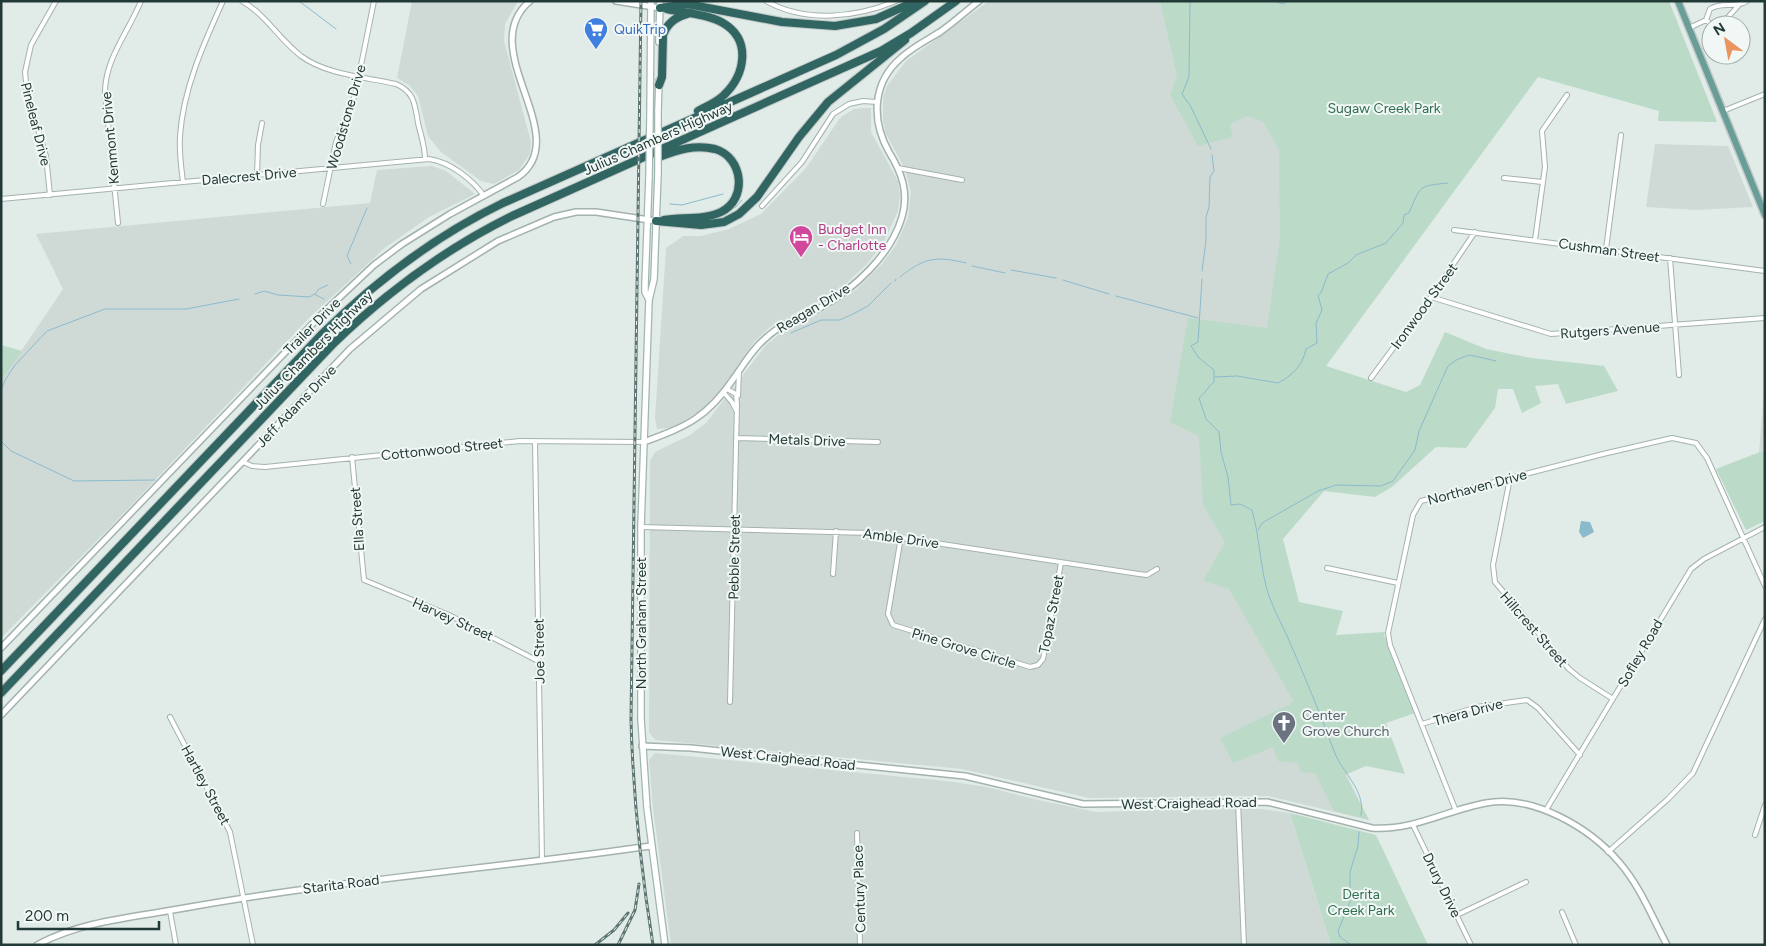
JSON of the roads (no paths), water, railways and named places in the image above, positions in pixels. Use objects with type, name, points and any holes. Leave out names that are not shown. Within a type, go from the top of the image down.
[{"type":"highway","points":[[660,5],[687,4],[790,23],[835,26],[876,18],[916,1]]},
{"type":"highway","name":"Julius Chambers Highway","points":[[1,671],[323,333],[370,289],[426,246],[468,220],[852,48],[925,1]]},
{"type":"highway","name":"Julius Chambers Highway","points":[[1,693],[334,343],[380,300],[436,260],[490,227],[873,54],[911,33],[956,1]]},
{"type":"highway","points":[[660,5],[714,19],[730,28],[741,44],[742,65],[737,79],[720,99],[668,129]]},
{"type":"highway","points":[[659,85],[662,77],[663,35],[665,29],[676,18],[689,13]]},
{"type":"highway","points":[[656,221],[701,225],[724,222],[738,214],[757,197],[799,137],[828,102],[850,82],[897,48],[911,33]]},
{"type":"highway","points":[[605,176],[684,148],[714,149],[731,160],[739,175],[739,185],[736,198],[729,206],[721,212],[703,217],[656,221]]},
{"type":"main road","points":[[1678,1],[1765,215]]},
{"type":"main road","name":"North Graham Street","points":[[649,300],[645,292],[646,220],[649,177],[651,4]]},
{"type":"main road","name":"North Graham Street","points":[[660,5],[658,173],[654,279],[649,300],[641,527],[642,746],[651,846],[664,945]]},
{"type":"street","name":"Pineleaf Drive","points":[[50,195],[46,156],[27,92],[24,72],[31,45],[56,1]]},
{"type":"street","name":"Kenmont Drive","points":[[118,223],[105,92],[106,77],[112,57],[141,1]]},
{"type":"street","points":[[183,182],[180,143],[183,114],[198,62],[223,1]]},
{"type":"street","points":[[242,1],[258,12],[307,60],[323,67],[396,84],[411,95],[417,107],[424,142],[425,159]]},
{"type":"street","name":"Woodstone Drive","points":[[323,204],[336,142],[352,104],[374,1]]},
{"type":"street","name":"Trailer Drive","points":[[1,648],[328,309],[374,266],[402,244],[524,173],[531,165],[537,151],[537,141],[512,41],[516,18],[530,1]]},
{"type":"street","points":[[616,1],[660,5]]},
{"type":"street","points":[[766,1],[794,12],[823,15],[861,12],[896,1]]},
{"type":"street","name":"Reagan Drive","points":[[644,442],[686,426],[725,391],[749,356],[766,338],[779,328],[840,295],[876,262],[896,233],[903,212],[905,192],[898,168],[880,134],[876,118],[876,102],[886,75],[901,58],[941,31],[979,1]]},
{"type":"street","points":[[1730,15],[1738,6],[1748,1]]},
{"type":"street","points":[[1708,15],[1710,9],[1716,5],[1738,6]]},
{"type":"street","points":[[1689,28],[1701,22]]},
{"type":"street","points":[[1722,112],[1765,94]]},
{"type":"street","points":[[1535,240],[1545,160],[1541,143],[1542,131],[1567,95]]},
{"type":"street","points":[[762,206],[802,162],[833,114],[845,105],[856,102],[876,102]]},
{"type":"street","points":[[257,175],[258,145],[262,123]]},
{"type":"street","points":[[1606,250],[1621,135]]},
{"type":"street","name":"Dalecrest Drive","points":[[1,199],[425,159],[448,165],[473,183],[484,196]]},
{"type":"street","points":[[898,168],[962,180]]},
{"type":"street","points":[[1504,178],[1542,182]]},
{"type":"street","name":"Jeff Adams Drive","points":[[1,715],[362,338],[421,289],[468,258],[523,230],[565,214],[596,212],[656,221]]},
{"type":"street","name":"Cushman Street","points":[[1454,230],[1765,271]]},
{"type":"street","name":"Ironwood Street","points":[[1371,378],[1432,297],[1475,232]]},
{"type":"street","points":[[1670,258],[1679,375]]},
{"type":"street","name":"Rutgers Avenue","points":[[1432,297],[1551,334],[1765,318]]},
{"type":"street","name":"Pebble Street","points":[[730,702],[736,412],[739,371]]},
{"type":"street","points":[[725,391],[736,394],[737,404]]},
{"type":"street","points":[[725,391],[736,412]]},
{"type":"street","name":"Metals Drive","points":[[736,438],[878,442]]},
{"type":"street","name":"Northaven Drive","points":[[1456,811],[1389,641],[1389,624],[1413,515],[1418,504],[1426,499],[1603,454],[1672,438],[1684,439],[1696,443],[1704,452],[1765,586]]},
{"type":"street","name":"Cottonwood Street","points":[[243,462],[252,466],[265,467],[520,441],[644,442]]},
{"type":"street","name":"Joe Street","points":[[536,442],[542,859]]},
{"type":"street","name":"Ella Street","points":[[352,458],[364,580]]},
{"type":"street","name":"Hillcrest Street","points":[[1510,478],[1493,565],[1495,582],[1569,668],[1580,678],[1613,700]]},
{"type":"street","name":"Amble Drive","points":[[641,527],[836,530],[901,537],[1147,575],[1158,569]]},
{"type":"street","name":"Sofley Road","points":[[1546,810],[1691,569],[1704,559],[1765,528]]},
{"type":"street","points":[[833,574],[836,530]]},
{"type":"street","name":"Pine Grove Circle","points":[[901,537],[888,614],[890,622],[895,626],[926,637],[1030,667],[1040,664]]},
{"type":"street","name":"Topaz Street","points":[[1040,664],[1043,659],[1061,563]]},
{"type":"street","points":[[1327,568],[1398,583]]},
{"type":"street","name":"Harvey Street","points":[[364,580],[449,615],[540,662]]},
{"type":"street","points":[[1608,852],[1668,799],[1693,773],[1765,619]]},
{"type":"street","name":"Thera Drive","points":[[1422,724],[1477,706],[1527,700],[1538,708],[1580,755]]},
{"type":"street","name":"Hartley Street","points":[[170,717],[225,820],[234,845],[253,945]]},
{"type":"street","name":"West Craighead Road","points":[[642,746],[691,748],[965,776],[1083,804],[1238,801],[1283,805],[1372,828],[1388,829],[1413,825],[1486,803],[1503,801],[1523,803],[1546,810],[1578,828],[1619,862],[1636,888],[1667,945]]},
{"type":"street","points":[[1238,801],[1244,945]]},
{"type":"street","points":[[1755,835],[1765,805]]},
{"type":"street","name":"Drury Drive","points":[[1413,825],[1471,945]]},
{"type":"street","name":"Century Place","points":[[857,833],[860,945]]},
{"type":"street","name":"Starita Road","points":[[37,945],[71,929],[321,886],[651,846]]},
{"type":"street","points":[[1457,915],[1526,882]]},
{"type":"street","points":[[170,911],[176,945]]},
{"type":"street","points":[[1562,912],[1576,945]]},
{"type":"water","points":[[1581,521],[1590,522],[1594,532],[1583,538],[1579,532]]},
{"type":"waterway","points":[[299,1],[336,29]]},
{"type":"waterway","points":[[1190,1],[1189,77],[1182,94],[1191,107],[1211,149]]},
{"type":"waterway","points":[[1274,1],[1283,4],[1288,1]]},
{"type":"waterway","points":[[1202,271],[1206,240],[1206,217],[1209,207],[1210,177],[1214,171],[1212,155]]},
{"type":"waterway","points":[[1215,377],[1237,376],[1278,383],[1288,377],[1300,365],[1306,349],[1317,343],[1316,323],[1322,310],[1318,295],[1321,293],[1328,274],[1348,263],[1356,255],[1386,243],[1403,223],[1404,215],[1409,213],[1421,189],[1431,185],[1448,183]]},
{"type":"waterway","points":[[670,204],[682,205],[723,194]]},
{"type":"waterway","points":[[735,208],[742,200]]},
{"type":"waterway","points":[[351,264],[347,256],[367,208]]},
{"type":"waterway","points":[[900,277],[917,265],[931,260],[947,259],[966,263]]},
{"type":"waterway","points":[[972,266],[1005,273]]},
{"type":"waterway","points":[[1011,270],[1056,278]]},
{"type":"waterway","points":[[1202,279],[1198,342],[1191,346],[1199,358],[1214,370],[1214,382],[1199,398],[1206,419],[1219,432],[1221,452],[1228,477],[1231,505],[1240,504],[1252,510],[1269,596],[1308,684],[1334,751],[1357,790],[1362,806],[1361,815]]},
{"type":"waterway","points":[[1063,280],[1109,294]]},
{"type":"waterway","points":[[791,333],[821,320],[840,320],[855,313],[868,306],[891,283]]},
{"type":"waterway","points":[[315,294],[319,289],[328,285]]},
{"type":"waterway","points":[[255,294],[264,291],[278,295],[310,297],[314,294],[324,299]]},
{"type":"waterway","points":[[1116,296],[1198,318]]},
{"type":"waterway","points":[[1,391],[5,380],[15,365],[47,331],[105,309],[186,309],[239,299]]},
{"type":"waterway","points":[[1258,530],[1262,523],[1318,491],[1336,485],[1381,486],[1393,481],[1415,450],[1419,431],[1448,366],[1458,359],[1470,355],[1496,361]]},
{"type":"waterway","points":[[1,441],[11,451],[74,481],[155,480]]},
{"type":"waterway","points":[[1351,945],[1340,937],[1338,931],[1350,902],[1350,872],[1358,846],[1359,832]]},
{"type":"railway","points":[[641,1],[631,720],[638,833],[653,945]]},
{"type":"railway","points":[[618,945],[635,910],[639,884]]},
{"type":"railway","points":[[595,945],[614,930],[628,913]]},
{"type":"place","name":"QuikTrip","points":[[596,50]]},
{"type":"place","name":"Budget Inn - Charlotte","points":[[801,258]]},
{"type":"place","name":"Center Grove Church","points":[[1284,744]]},
{"type":"park label","name":"Sugaw Creek Park","points":[[1384,108]]},
{"type":"park label","name":"Derita Creek Park","points":[[1361,902]]}]
